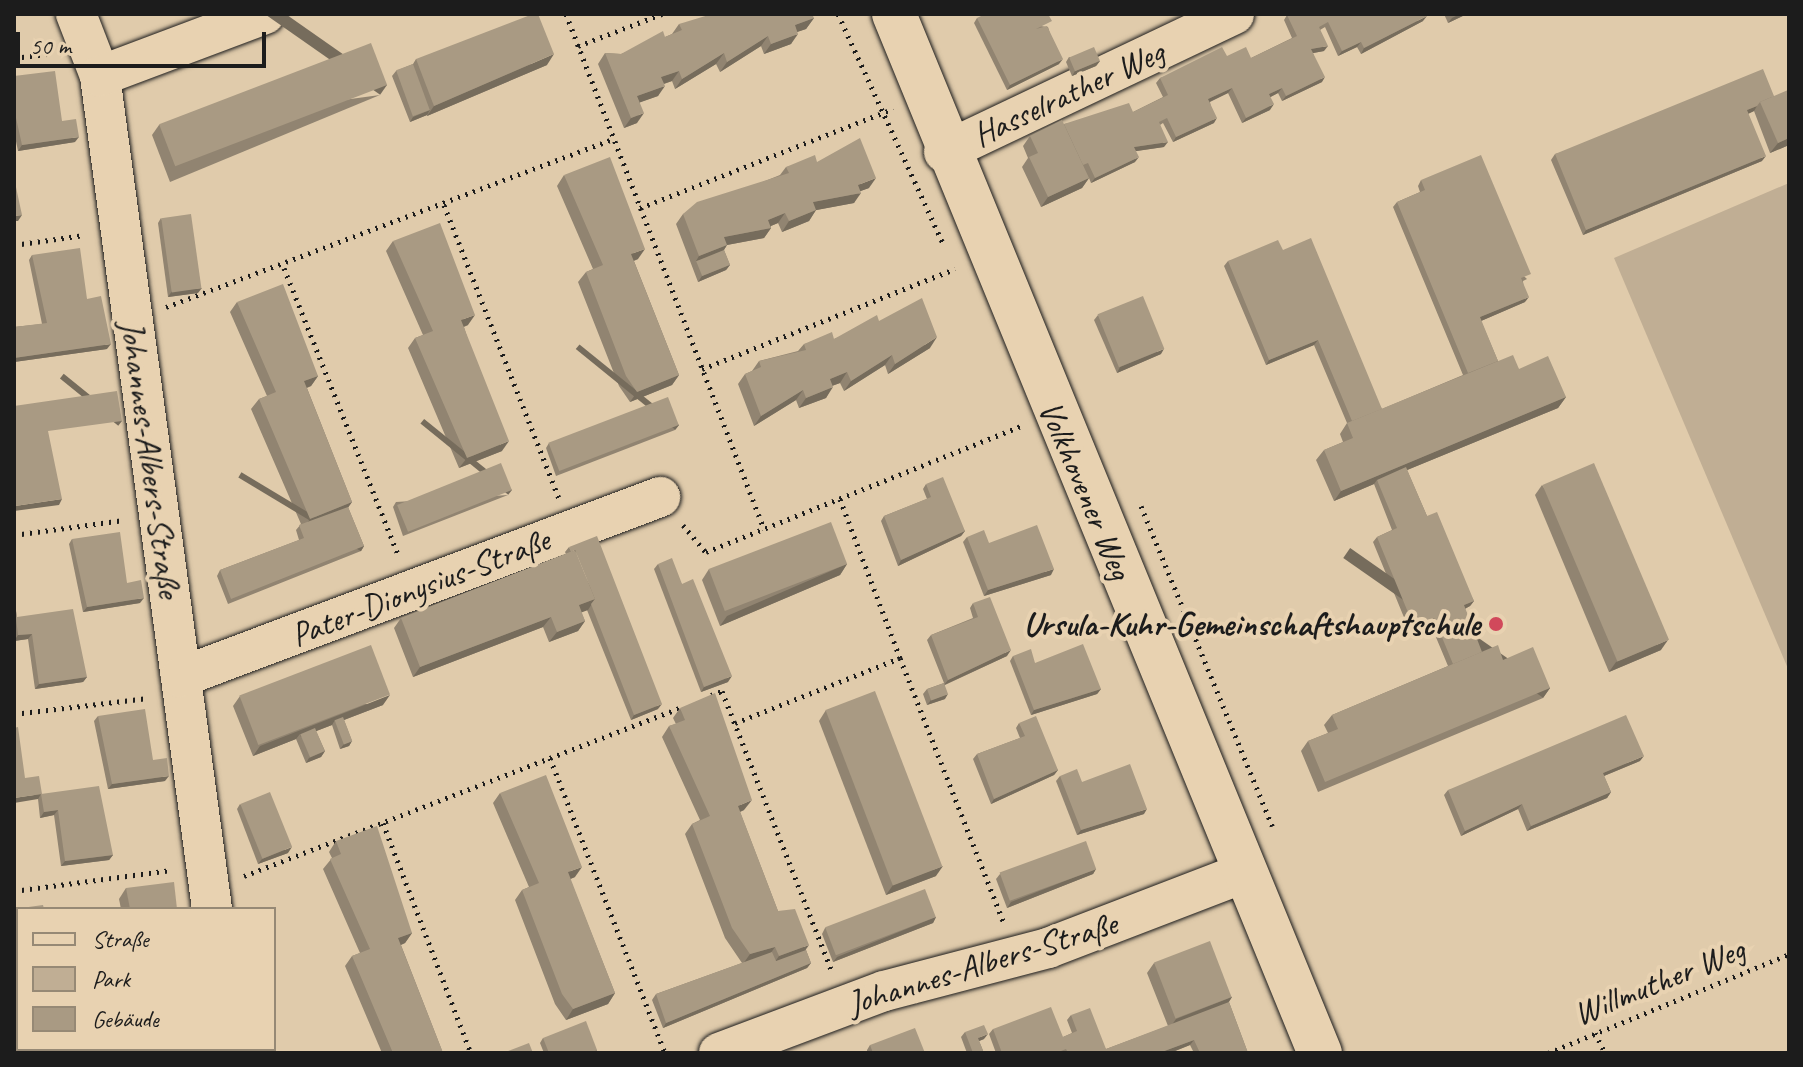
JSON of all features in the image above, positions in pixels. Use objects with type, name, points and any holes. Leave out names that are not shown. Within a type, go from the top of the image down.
[{"type":"street","name":"Johannes-Albers-Straße","points":[[76,14],[100,76],[210,888]]},
{"type":"street","points":[[100,76],[265,14]]},
{"type":"street","name":"Volkhovener Weg","points":[[894,14],[944,152],[1320,1053]]},
{"type":"street","name":"Hasselrather Weg","points":[[944,152],[1234,14]]},
{"type":"street","name":"Pater-Dionysius-Straße","points":[[182,685],[412,590],[660,497]]},
{"type":"street","name":"Johannes-Albers-Straße","points":[[719,1053],[845,1005],[1017,957],[1246,872]]},
{"type":"path","points":[[566,14],[764,529]]},
{"type":"path","points":[[578,46],[662,14]]},
{"type":"path","points":[[640,208],[882,113]]},
{"type":"path","points":[[131,313],[193,303],[614,139]]},
{"type":"path","points":[[444,205],[571,530]]},
{"type":"path","points":[[14,245],[120,230]]},
{"type":"path","points":[[284,268],[412,590]]},
{"type":"path","points":[[702,369],[955,269]]},
{"type":"path","points":[[660,497],[706,552],[1025,425]]},
{"type":"path","points":[[840,499],[1017,957]]},
{"type":"path","points":[[14,535],[159,516]]},
{"type":"path","points":[[735,723],[900,658]]},
{"type":"path","points":[[14,714],[182,685]]},
{"type":"path","points":[[14,891],[210,888],[722,691],[845,1005]]},
{"type":"path","points":[[550,758],[665,1053]]},
{"type":"path","points":[[383,823],[471,1053]]},
{"type":"path","name":"Willmuther Weg","points":[[1548,1053],[1789,954]]},
{"type":"path","points":[[1595,1033],[1605,1053]]},
{"type":"green space","points":[[1789,183],[1789,671],[1614,258]]},
{"type":"building","points":[[538,14],[554,54],[434,106],[416,59]]},
{"type":"building","points":[[712,14],[812,14],[814,18],[795,25],[798,34],[771,44],[768,36],[727,62],[724,53],[682,79],[679,71],[661,77],[665,86],[637,96],[644,113],[631,118],[605,53],[621,54],[663,31],[665,37],[682,30],[679,24]]},
{"type":"building","points":[[985,14],[1048,14],[1052,21],[1036,29],[1047,26],[1063,59],[1010,85],[977,18]]},
{"type":"building","points":[[1289,14],[1427,16],[1364,48],[1361,42],[1342,51],[1328,22],[1319,27],[1328,46],[1311,49],[1325,77],[1286,96],[1282,88],[1269,94],[1274,104],[1246,118],[1232,88],[1208,99],[1217,118],[1176,137],[1167,118],[1159,122],[1168,142],[1134,147],[1139,157],[1095,178],[1088,163],[1083,165],[1064,124],[1129,103],[1133,112],[1168,95],[1160,78],[1222,47],[1227,56],[1246,47],[1251,58],[1297,36]]},
{"type":"building","points":[[371,43],[387,85],[175,166],[159,124]]},
{"type":"building","points":[[1094,47],[1100,61],[1075,71],[1069,58]]},
{"type":"building","points":[[413,64],[430,110],[413,116],[396,70]]},
{"type":"building","points":[[1763,69],[1774,96],[1747,110],[1766,156],[1586,230],[1555,154]]},
{"type":"building","points":[[55,71],[62,121],[76,119],[79,137],[22,145],[14,109],[14,76]]},
{"type":"building","points":[[1788,90],[1789,138],[1778,143],[1760,102]]},
{"type":"building","points":[[1062,120],[1089,178],[1048,197],[1029,157],[1038,153],[1030,136]]},
{"type":"building","points":[[860,138],[876,178],[858,185],[861,193],[813,202],[816,210],[789,221],[785,213],[768,220],[771,228],[724,237],[727,245],[699,256],[683,214],[697,202],[789,173],[786,167],[815,155],[817,162]]},
{"type":"building","points":[[1481,155],[1531,274],[1521,278],[1529,297],[1480,317],[1498,361],[1468,373],[1397,202],[1425,190],[1421,180]]},
{"type":"building","points":[[610,157],[645,249],[631,254],[679,375],[637,392],[626,376],[586,272],[603,265],[564,175]]},
{"type":"building","points":[[14,178],[22,215],[14,216]]},
{"type":"building","points":[[191,214],[201,288],[172,292],[161,218]]},
{"type":"building","points":[[440,223],[475,315],[461,320],[509,441],[467,458],[415,338],[433,331],[393,241]]},
{"type":"building","points":[[1311,238],[1382,409],[1352,421],[1318,340],[1269,360],[1228,261],[1278,240],[1283,250]]},
{"type":"building","points":[[80,248],[87,299],[101,296],[111,344],[14,358],[14,327],[47,323],[32,255]]},
{"type":"building","points":[[724,250],[730,265],[702,276],[696,261]]},
{"type":"building","points":[[283,284],[318,376],[304,381],[352,502],[310,519],[259,399],[276,392],[237,302]]},
{"type":"building","points":[[1143,296],[1164,349],[1119,367],[1098,314]]},
{"type":"building","points":[[922,298],[937,337],[895,364],[892,355],[851,381],[847,372],[830,379],[833,387],[806,398],[803,390],[761,416],[745,374],[761,367],[759,361],[806,350],[804,344],[832,332],[834,339],[877,315],[879,321]]},
{"type":"building","points":[[1513,355],[1519,369],[1548,356],[1566,397],[1341,491],[1324,450],[1353,438],[1347,423]]},
{"type":"building","points":[[117,391],[122,421],[48,431],[62,499],[15,506],[14,406]]},
{"type":"building","points":[[668,397],[679,425],[559,471],[549,443]]},
{"type":"building","points":[[501,463],[512,490],[408,532],[397,505]]},
{"type":"building","points":[[1594,463],[1669,640],[1617,662],[1542,485]]},
{"type":"building","points":[[1406,467],[1427,516],[1437,512],[1474,601],[1464,605],[1482,652],[1453,664],[1434,618],[1414,627],[1377,537],[1397,528],[1377,480]]},
{"type":"building","points":[[943,477],[965,531],[901,560],[884,516],[931,497],[926,484]]},
{"type":"building","points":[[348,507],[364,546],[231,599],[220,570],[304,538],[299,525]]},
{"type":"building","points":[[831,522],[847,564],[725,611],[709,569]]},
{"type":"building","points":[[1037,525],[1054,569],[988,590],[967,537],[984,530],[989,543]]},
{"type":"building","points":[[120,532],[127,583],[141,580],[144,598],[87,607],[72,539]]},
{"type":"building","points":[[597,536],[662,704],[634,715],[591,604],[595,599],[575,550],[571,552],[569,547]]},
{"type":"building","points":[[575,550],[595,599],[579,605],[585,621],[557,632],[551,617],[420,667],[401,618]]},
{"type":"building","points":[[672,558],[682,584],[693,579],[732,676],[704,687],[658,564]]},
{"type":"building","points":[[990,597],[1011,650],[948,680],[931,635],[978,617],[973,603]]},
{"type":"building","points":[[14,599],[17,617],[73,609],[87,677],[39,684],[32,634],[18,635]]},
{"type":"building","points":[[1083,644],[1101,689],[1034,710],[1013,656],[1031,649],[1035,663]]},
{"type":"building","points":[[371,645],[390,694],[258,745],[239,696]]},
{"type":"building","points":[[1498,645],[1503,660],[1533,647],[1550,688],[1325,782],[1308,741],[1338,729],[1332,715]]},
{"type":"building","points":[[944,683],[948,694],[931,700],[927,689]]},
{"type":"building","points":[[875,691],[942,867],[893,886],[826,710]]},
{"type":"building","points":[[715,693],[752,800],[738,806],[778,911],[795,909],[809,945],[779,956],[775,947],[750,954],[732,928],[692,824],[710,816],[669,726],[685,720],[680,708]]},
{"type":"building","points":[[145,709],[153,760],[167,758],[169,776],[112,784],[98,716]]},
{"type":"building","points":[[1626,715],[1644,756],[1603,773],[1611,792],[1531,826],[1522,804],[1465,831],[1448,790]]},
{"type":"building","points":[[1036,716],[1058,770],[994,799],[977,754],[1025,736],[1019,723]]},
{"type":"building","points":[[343,717],[352,741],[344,744],[335,720]]},
{"type":"building","points":[[18,727],[25,778],[39,776],[42,794],[14,798],[14,728]]},
{"type":"building","points":[[315,728],[325,751],[310,757],[300,734]]},
{"type":"building","points":[[1130,764],[1147,809],[1081,830],[1060,776],[1077,769],[1082,782]]},
{"type":"building","points":[[546,775],[582,867],[568,872],[615,993],[573,1009],[562,994],[522,890],[539,883],[500,793]]},
{"type":"building","points":[[99,786],[113,855],[65,861],[58,810],[44,812],[41,794]]},
{"type":"building","points":[[270,792],[292,847],[262,859],[240,804]]},
{"type":"building","points":[[377,826],[412,933],[398,938],[443,1053],[393,1053],[352,956],[370,949],[330,859],[341,854],[336,841]]},
{"type":"building","points":[[1086,841],[1096,869],[1010,901],[1000,872]]},
{"type":"building","points":[[174,882],[177,907],[130,907],[126,888]]},
{"type":"building","points":[[925,889],[936,917],[836,955],[825,927]]},
{"type":"building","points":[[14,909],[16,909],[14,979]]},
{"type":"building","points":[[1210,941],[1232,997],[1175,1019],[1154,963]]},
{"type":"building","points":[[806,950],[811,963],[666,1023],[656,994],[772,952],[776,961]]},
{"type":"building","points":[[1229,1002],[1248,1053],[1200,1053],[1194,1040],[1159,1053],[1068,1053],[1066,1049],[1056,1053],[1002,1053],[993,1029],[1051,1007],[1063,1037],[1077,1031],[1071,1015],[1090,1008],[1106,1049]]},
{"type":"building","points":[[586,1021],[597,1050],[591,1053],[549,1053],[543,1038]]},
{"type":"building","points":[[984,1025],[988,1034],[978,1038],[984,1053],[973,1053],[965,1032]]},
{"type":"building","points":[[915,1028],[925,1053],[873,1053],[870,1045]]},
{"type":"building","points":[[529,1043],[533,1053],[503,1053]]},
{"type":"building","points":[[112,1051],[156,1051],[156,1053]]},
{"type":"place","name":"Ursula-Kuhr-Gemeinschaftshauptschule","points":[[1496,624]]}]
